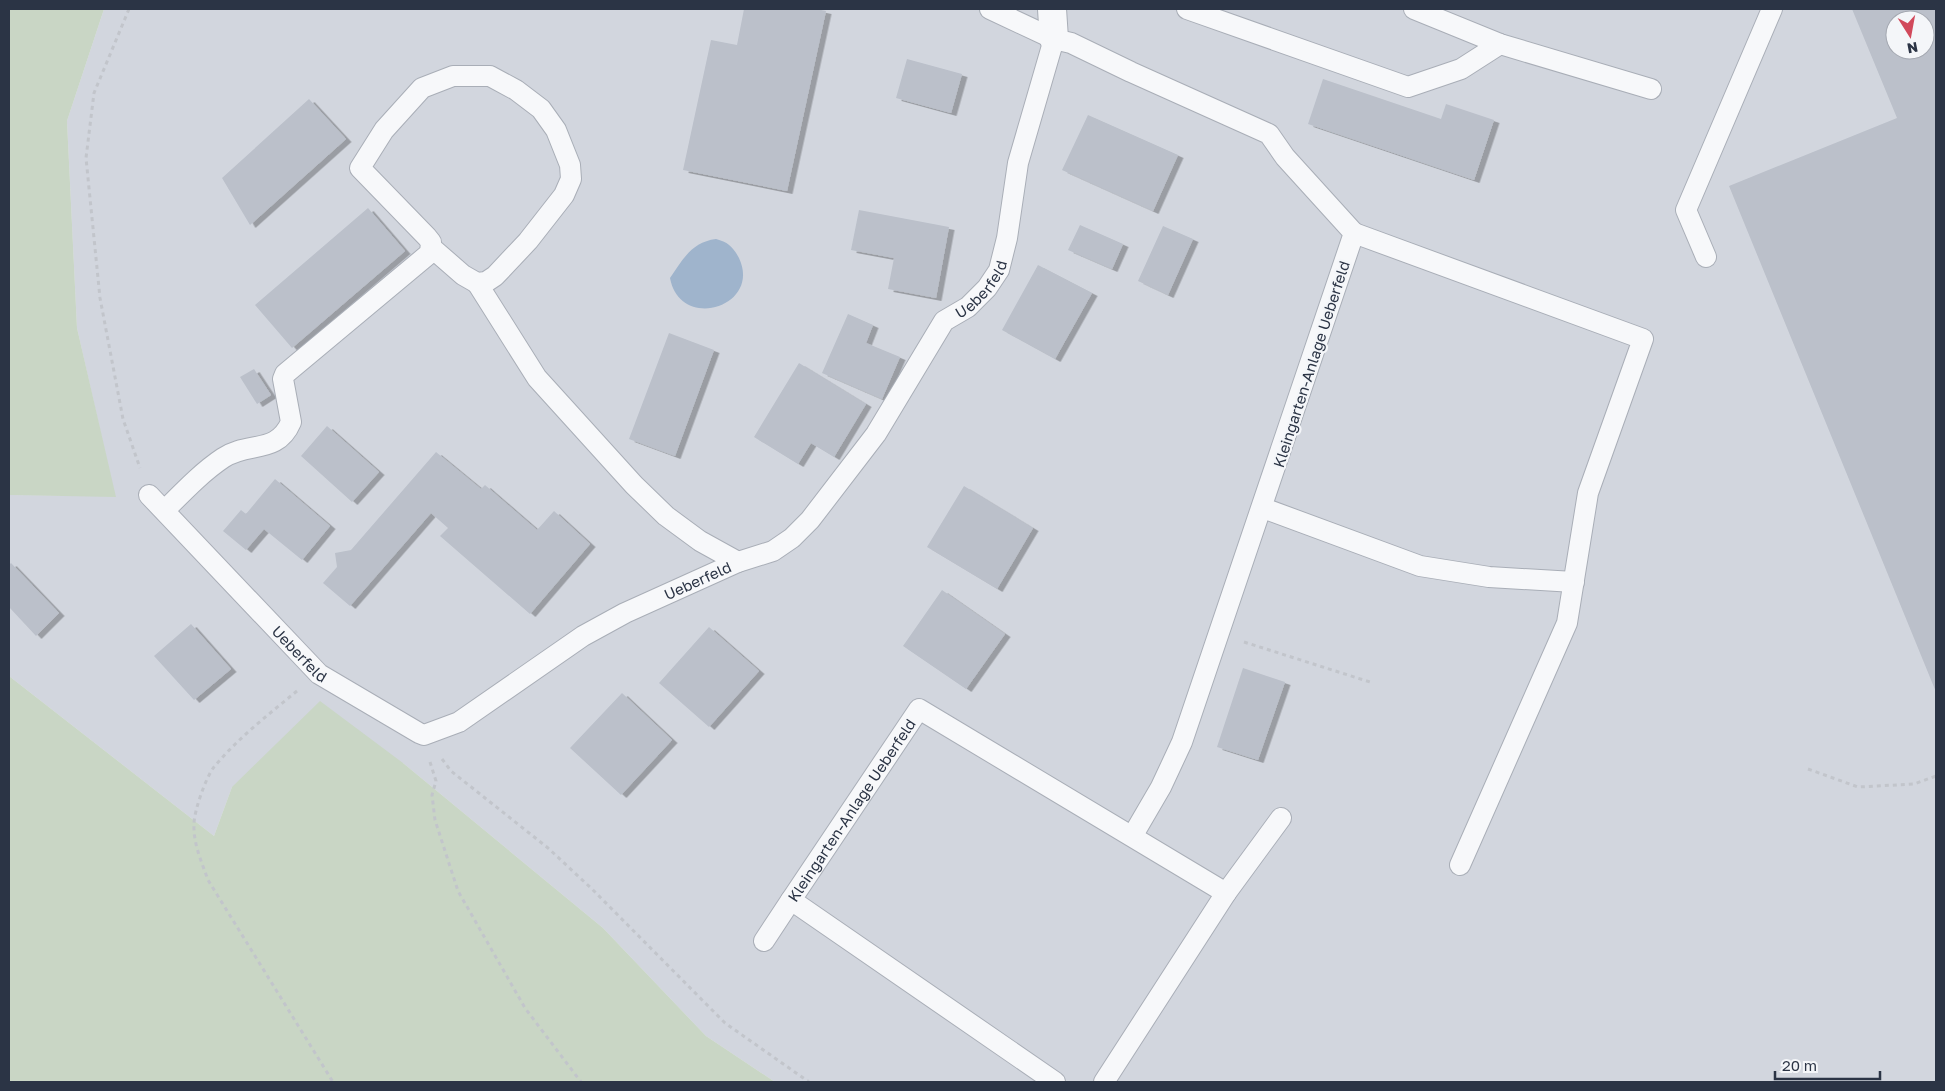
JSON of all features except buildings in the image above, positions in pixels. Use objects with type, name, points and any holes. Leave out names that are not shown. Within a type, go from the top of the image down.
[{"type":"street","points":[[1052,9],[1054,39]]},
{"type":"lane","points":[[990,9],[1054,39],[1071,43],[1269,134],[1285,157],[1354,233],[1642,339],[1588,493],[1566,623],[1460,865]]},
{"type":"lane","points":[[1187,9],[1408,87],[1461,69],[1500,44]]},
{"type":"lane","points":[[1414,9],[1500,44],[1651,89]]},
{"type":"lane","points":[[1706,258],[1686,210],[1772,9]]},
{"type":"lane","name":"Ueberfeld","points":[[149,495],[318,674],[421,734],[459,722],[582,636],[625,613],[738,562],[773,551],[792,538],[810,520],[876,434],[944,321],[968,308],[987,288],[999,270],[1007,238],[1018,163],[1054,39]]},
{"type":"lane","points":[[477,283],[486,282],[495,276],[528,241],[564,195],[571,179],[570,165],[556,130],[541,109],[516,90],[490,76],[454,76],[422,88],[384,130],[360,168],[427,237],[432,248],[463,275],[477,283],[537,378],[634,485],[666,516],[700,541],[738,562]]},
{"type":"lane","name":"Kleingarten-Anlage Ueberfeld","points":[[1133,835],[1161,787],[1182,742],[1263,508],[1354,233]]},
{"type":"lane","points":[[165,510],[222,458],[252,447],[267,446],[282,437],[291,422],[283,379],[285,374],[423,260],[432,248]]},
{"type":"lane","points":[[1263,508],[1420,566],[1489,577],[1574,582]]},
{"type":"lane","name":"Kleingarten-Anlage Ueberfeld","points":[[1055,1082],[791,900],[919,709],[1133,835],[1226,893]]},
{"type":"lane","points":[[1104,1082],[1226,893],[1281,818]]},
{"type":"lane","points":[[764,941],[791,900]]},
{"type":"path","points":[[129,9],[94,93],[86,158],[100,298],[123,419],[149,495]]},
{"type":"path","points":[[1220,634],[1370,682]]},
{"type":"path","points":[[318,674],[267,716],[213,768],[197,808],[194,824],[196,845],[208,880],[333,1082]]},
{"type":"path","points":[[421,734],[436,781],[432,795],[435,820],[458,892],[525,1008],[581,1082]]},
{"type":"path","points":[[421,734],[451,771],[561,860],[725,1023],[809,1082]]},
{"type":"path","points":[[1808,769],[1858,788],[1914,784],[1936,776]]},
{"type":"shaded area","points":[[104,9],[1936,9],[1936,1082],[775,1082],[706,1036],[603,928],[403,763],[232,787],[214,836],[9,676],[9,495],[115,496],[77,328],[67,121]]},
{"type":"green space","points":[[9,9],[104,9],[67,121],[77,328],[116,497],[9,495]]},
{"type":"green space","points":[[9,676],[214,836],[232,787],[320,701],[403,763],[603,928],[706,1036],[775,1082],[9,1082]]},
{"type":"water","points":[[716,239],[730,246],[739,258],[743,275],[739,289],[730,300],[717,307],[702,308],[688,305],[677,295],[670,278],[689,252],[701,244]]}]
